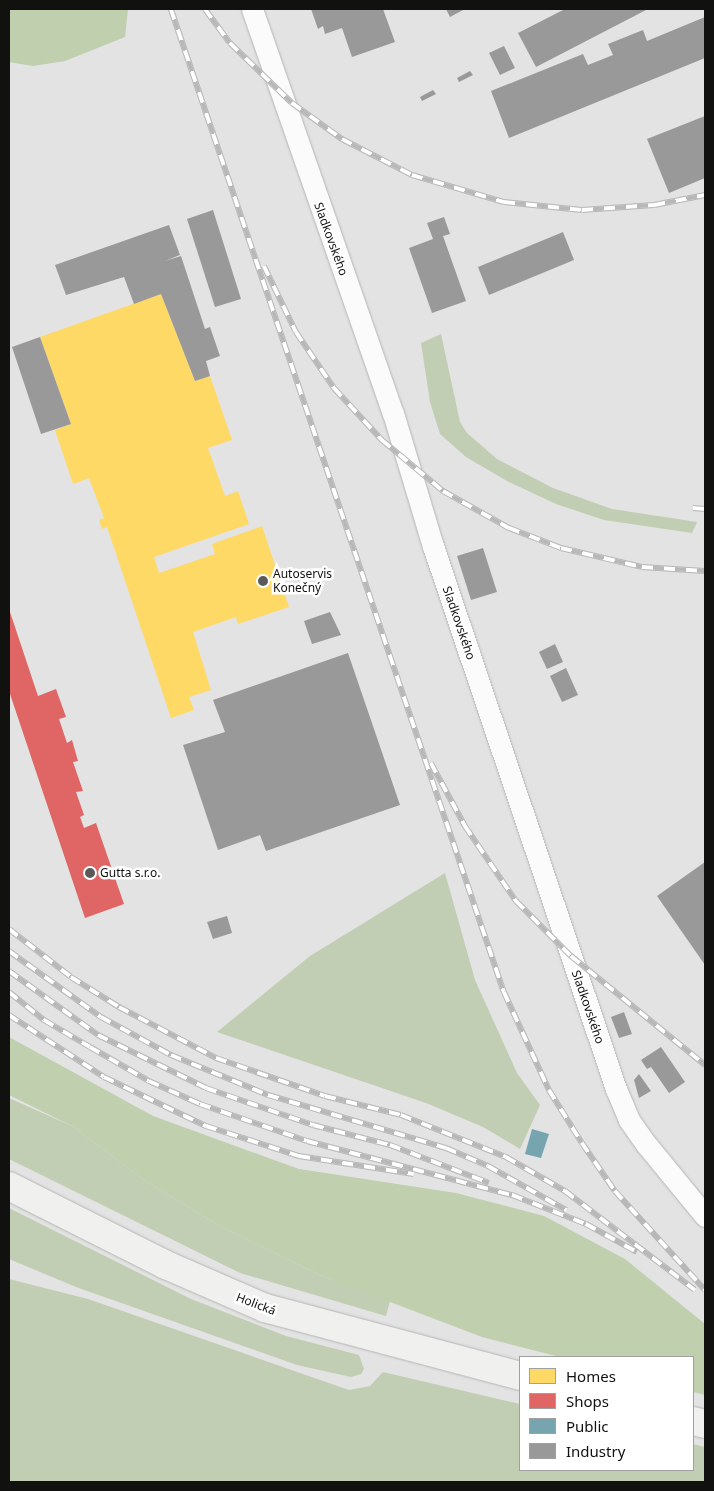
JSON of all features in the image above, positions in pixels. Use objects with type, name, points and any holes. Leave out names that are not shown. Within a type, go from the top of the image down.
[{"type":"street","name":"Sladkovského","points":[[252,9],[393,413],[433,546],[616,1089],[629,1120],[646,1144],[705,1216]]},
{"type":"street","name":"Holická","points":[[9,1186],[166,1265],[265,1308],[519,1376]]},
{"type":"green space","points":[[9,9],[128,9],[125,37],[65,61],[33,66],[9,62]]},
{"type":"green space","points":[[441,334],[460,422],[467,433],[497,459],[553,488],[612,509],[697,522],[692,533],[604,520],[556,504],[507,481],[466,457],[440,434],[430,402],[421,343]]},
{"type":"green space","points":[[445,873],[475,980],[517,1073],[540,1105],[520,1149],[483,1127],[426,1103],[217,1032],[310,956]]},
{"type":"green space","points":[[9,1037],[153,1116],[299,1169],[456,1193],[544,1216],[625,1259],[705,1324],[705,1395],[694,1392],[694,1356],[556,1356],[482,1337],[322,1276],[220,1226],[144,1180],[74,1127],[9,1095]]},
{"type":"green space","points":[[9,1098],[74,1127],[144,1180],[220,1226],[322,1276],[390,1301],[386,1316],[240,1273],[9,1159]]},
{"type":"green space","points":[[9,1208],[191,1299],[286,1336],[359,1355],[364,1369],[361,1374],[351,1377],[297,1365],[76,1287],[9,1259]]},
{"type":"green space","points":[[9,1279],[88,1299],[349,1390],[370,1386],[383,1372],[519,1404],[519,1471],[694,1471],[694,1444],[705,1447],[705,1482],[9,1482]]},
{"type":"building: Homes","points":[[161,294],[195,381],[210,376],[232,440],[208,448],[225,496],[238,491],[249,524],[154,557],[159,573],[215,554],[212,544],[262,526],[289,607],[238,624],[236,617],[193,632],[211,690],[189,697],[194,710],[171,718],[107,527],[102,529],[99,520],[104,518],[89,478],[73,484],[55,430],[71,424],[40,337]]},
{"type":"building: Shops","points":[[9,609],[38,696],[56,689],[66,717],[59,719],[67,743],[72,740],[78,761],[73,762],[83,791],[76,792],[84,815],[80,817],[84,828],[96,823],[124,904],[85,918],[9,691]]},
{"type":"building: Public","points":[[532,1129],[549,1134],[541,1158],[525,1154]]},
{"type":"building: Industry","points":[[311,9],[383,9],[395,42],[352,57],[342,28],[325,34],[323,26],[318,29]]},
{"type":"building: Industry","points":[[446,9],[465,9],[450,17]]},
{"type":"building: Industry","points":[[565,9],[648,9],[536,67],[518,33]]},
{"type":"building: Industry","points":[[705,17],[705,58],[509,138],[491,91],[583,54],[588,65],[613,55],[608,44],[643,30],[647,41]]},
{"type":"building: Industry","points":[[504,46],[515,68],[500,75],[489,53]]},
{"type":"building: Industry","points":[[470,71],[473,75],[459,82],[457,78]]},
{"type":"building: Industry","points":[[433,90],[436,94],[422,101],[420,97]]},
{"type":"building: Industry","points":[[705,116],[705,178],[669,193],[647,139]]},
{"type":"building: Industry","points":[[213,210],[241,299],[215,307],[187,219]]},
{"type":"building: Industry","points":[[444,217],[450,234],[443,236],[466,301],[432,313],[409,248],[433,239],[427,223]]},
{"type":"building: Industry","points":[[169,225],[180,255],[165,261],[181,256],[205,329],[210,327],[220,356],[206,361],[210,376],[195,381],[161,294],[134,304],[124,277],[66,295],[55,265]]},
{"type":"building: Industry","points":[[563,232],[574,260],[489,295],[478,267]]},
{"type":"building: Industry","points":[[40,337],[71,424],[41,434],[12,347]]},
{"type":"building: Industry","points":[[483,548],[497,592],[471,600],[457,556]]},
{"type":"building: Industry","points":[[330,612],[341,635],[312,644],[304,621]]},
{"type":"building: Industry","points":[[555,644],[563,662],[547,669],[539,652]]},
{"type":"building: Industry","points":[[348,653],[400,805],[266,851],[260,835],[218,850],[183,745],[225,732],[213,700]]},
{"type":"building: Industry","points":[[566,668],[578,695],[562,702],[550,676]]},
{"type":"building: Industry","points":[[705,862],[705,965],[657,896]]},
{"type":"building: Industry","points":[[227,916],[232,933],[213,939],[207,922]]},
{"type":"building: Industry","points":[[624,1012],[632,1034],[619,1038],[611,1017]]},
{"type":"building: Industry","points":[[661,1047],[685,1082],[669,1093],[651,1067],[647,1069],[641,1060]]},
{"type":"building: Industry","points":[[639,1074],[651,1091],[639,1098],[634,1080]]},
{"type":"railway","points":[[171,9],[504,992],[549,1090],[582,1143],[615,1191],[705,1290]]},
{"type":"railway","points":[[205,9],[230,43],[292,103],[342,139],[412,175],[504,202],[582,210],[654,205],[705,195]]},
{"type":"railway","points":[[264,266],[296,332],[334,388],[382,440],[443,491],[509,528],[561,548],[642,567],[705,571]]},
{"type":"railway","points":[[693,508],[705,509]]},
{"type":"railway","points":[[431,763],[465,826],[516,901],[571,956],[705,1065]]},
{"type":"railway","points":[[9,929],[71,977],[119,1007],[216,1058],[325,1096],[401,1115],[506,1157],[565,1191],[695,1290]]},
{"type":"railway","points":[[9,951],[101,1017],[171,1055],[268,1095],[446,1148],[488,1166],[566,1210]]},
{"type":"railway","points":[[9,971],[98,1035],[206,1088],[313,1125],[390,1145],[489,1183]]},
{"type":"railway","points":[[9,992],[44,1020],[90,1047],[149,1081],[200,1104],[307,1141],[512,1195],[586,1224],[637,1252]]},
{"type":"railway","points":[[9,1015],[104,1077],[206,1126],[299,1156],[414,1174]]},
{"type":"place","name":"Autoservis Konečný","points":[[263,581]]},
{"type":"place","name":"Gutta s.r.o.","points":[[90,873]]}]
